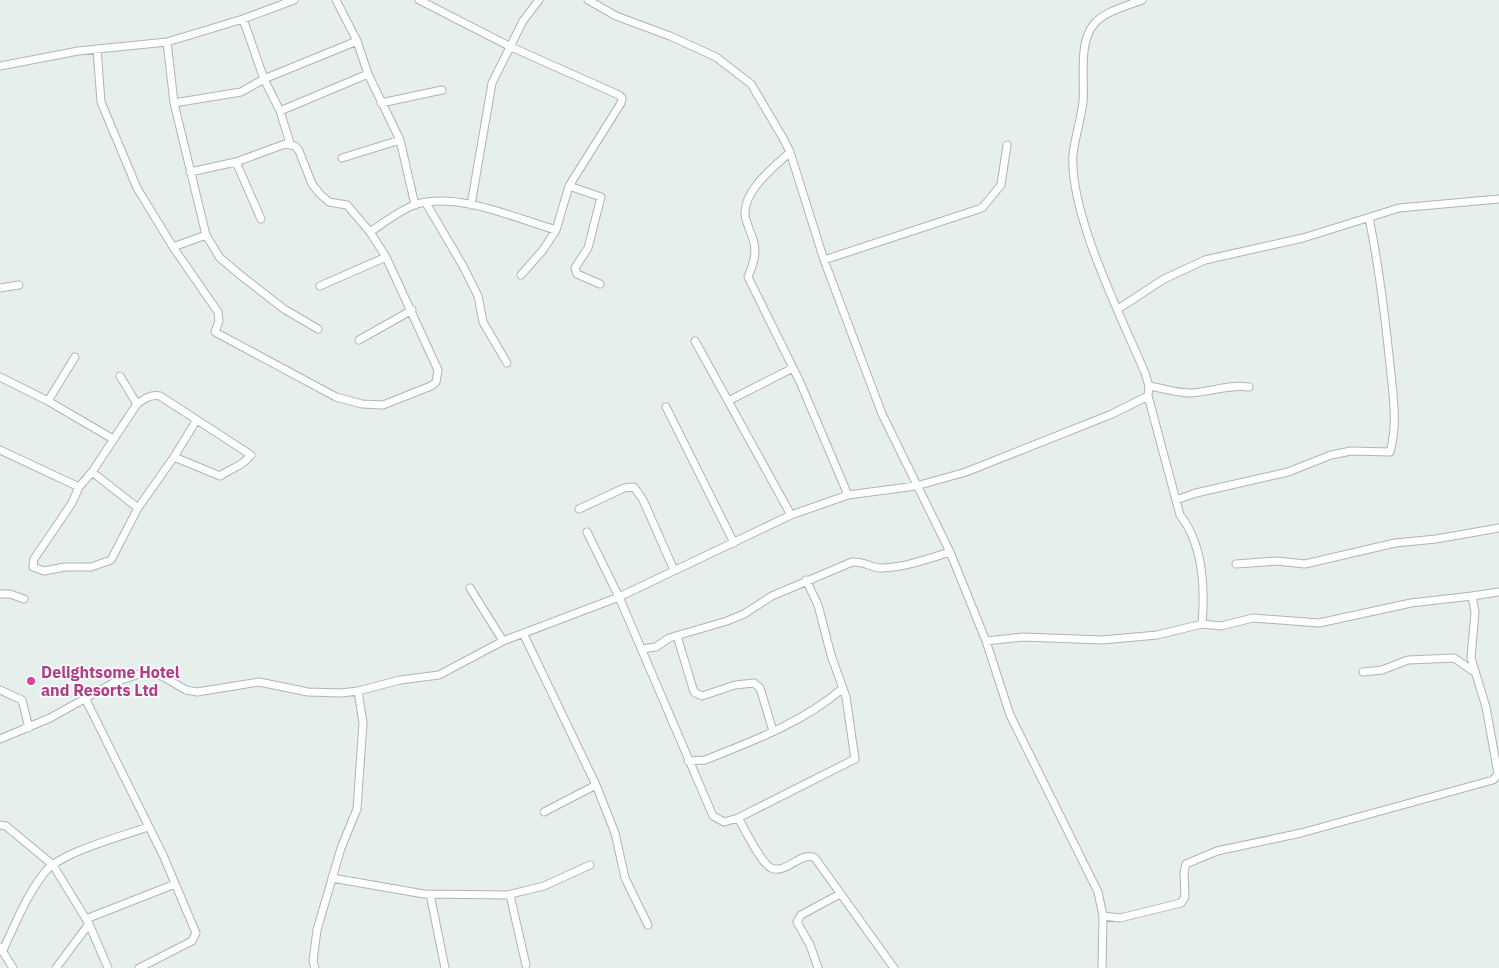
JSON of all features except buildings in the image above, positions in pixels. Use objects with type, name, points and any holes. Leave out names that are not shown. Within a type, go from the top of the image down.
[{"type":"street","points":[[0,66],[97,49],[167,42],[243,19],[294,0]]},
{"type":"street","points":[[336,0],[357,40],[368,74],[400,140],[415,204]]},
{"type":"street","points":[[471,205],[492,82],[523,21],[540,0]]},
{"type":"street","points":[[588,0],[616,16],[670,36],[716,57],[751,84],[790,152],[824,260],[882,414],[950,552],[986,641],[1010,715],[1098,892],[1103,916],[1102,968]]},
{"type":"street","points":[[1142,0],[1104,15],[1091,29],[1085,47],[1083,101],[1073,154],[1075,182],[1082,216],[1149,386],[1148,396],[1180,515],[1189,528],[1200,566],[1202,624]]},
{"type":"street","points":[[423,1],[509,46],[622,98],[621,103],[569,186],[556,230],[543,250],[521,275]]},
{"type":"street","points":[[97,49],[98,85],[105,111],[137,188],[173,247],[218,312],[219,321],[214,330],[218,336],[336,397],[362,404],[382,405],[431,386],[436,382],[438,370],[386,257],[370,232],[347,205],[329,202],[312,184],[299,151],[290,143],[280,111],[264,79],[243,19]]},
{"type":"street","points":[[174,103],[242,92],[264,79],[357,40]]},
{"type":"street","points":[[167,42],[174,103],[206,235],[220,258],[284,309],[318,329]]},
{"type":"street","points":[[280,111],[368,74]]},
{"type":"street","points":[[381,103],[442,90]]},
{"type":"street","points":[[342,158],[400,140]]},
{"type":"street","points":[[190,172],[236,162],[290,143]]},
{"type":"street","points":[[824,260],[982,208],[1001,185],[1007,145]]},
{"type":"street","points":[[790,152],[754,189],[745,212],[747,226],[754,245],[754,262],[748,277],[793,368],[848,495]]},
{"type":"street","points":[[236,162],[261,219]]},
{"type":"street","points":[[569,186],[601,197],[588,248],[575,268],[577,274],[600,284]]},
{"type":"street","points":[[1118,309],[1164,279],[1206,260],[1303,238],[1399,208],[1499,198]]},
{"type":"street","points":[[370,232],[415,204],[440,200],[471,205],[556,230]]},
{"type":"street","points":[[426,203],[463,266],[478,296],[483,322],[507,363]]},
{"type":"street","points":[[1176,500],[1196,493],[1288,472],[1331,455],[1351,451],[1390,452],[1395,434],[1392,383],[1376,254],[1368,218]]},
{"type":"street","points":[[173,247],[206,235]]},
{"type":"street","points":[[320,286],[386,257]]},
{"type":"street","points":[[0,288],[19,285]]},
{"type":"street","points":[[359,340],[412,310]]},
{"type":"street","points":[[695,341],[791,515]]},
{"type":"street","points":[[48,401],[76,357]]},
{"type":"street","points":[[728,401],[793,368]]},
{"type":"street","points":[[120,376],[137,404]]},
{"type":"street","points":[[0,377],[48,401],[113,439]]},
{"type":"street","points":[[1149,386],[1194,393],[1238,385],[1249,387]]},
{"type":"street","points":[[174,457],[220,476],[228,470],[242,466],[251,455],[160,396],[152,396],[137,404],[92,472],[79,487],[72,503],[34,559],[33,568],[44,571],[65,567],[91,567],[111,560],[138,508],[174,457],[196,420]]},
{"type":"street","points":[[0,739],[29,728],[86,700],[115,682],[145,672],[162,676],[186,690],[197,692],[259,682],[308,692],[358,691],[400,680],[439,675],[502,641],[618,597],[791,515],[848,495],[916,486],[966,472],[1112,414],[1148,396]]},
{"type":"street","points":[[666,407],[734,543]]},
{"type":"street","points":[[0,450],[79,487]]},
{"type":"street","points":[[92,472],[138,508]]},
{"type":"street","points":[[579,509],[624,488],[634,487],[643,500],[674,570]]},
{"type":"street","points":[[1236,564],[1277,561],[1305,564],[1395,542],[1436,539],[1499,528]]},
{"type":"street","points":[[587,532],[618,597],[713,816],[724,822],[738,818],[855,759],[850,711],[831,654],[818,606],[806,580]]},
{"type":"street","points":[[641,649],[656,647],[669,638],[727,621],[806,580],[852,562],[862,562],[879,569],[924,560],[950,552]]},
{"type":"street","points":[[470,588],[502,641]]},
{"type":"street","points":[[986,641],[1050,637],[1102,640],[1157,635],[1202,624],[1221,626],[1253,618],[1319,623],[1421,602],[1499,592]]},
{"type":"street","points":[[0,594],[10,594],[24,599]]},
{"type":"street","points":[[1103,916],[1120,918],[1181,904],[1185,897],[1184,872],[1186,864],[1217,850],[1301,833],[1493,780],[1498,774],[1490,724],[1471,658],[1474,642],[1475,612],[1472,596]]},
{"type":"street","points":[[523,633],[596,785],[615,833],[625,878],[648,925]]},
{"type":"street","points":[[677,636],[694,692],[702,696],[735,685],[754,683],[760,688],[773,731]]},
{"type":"street","points":[[1363,672],[1382,670],[1408,660],[1454,658],[1474,671]]},
{"type":"street","points":[[688,761],[705,760],[773,731],[817,709],[843,688]]},
{"type":"street","points":[[0,690],[22,700],[29,728]]},
{"type":"street","points":[[315,968],[313,961],[317,930],[332,878],[357,809],[363,723],[358,691]]},
{"type":"street","points":[[86,700],[175,884],[196,933],[196,938],[139,968]]},
{"type":"street","points":[[544,812],[596,785]]},
{"type":"street","points":[[738,818],[763,859],[771,868],[781,869],[812,856],[894,968]]},
{"type":"street","points":[[0,825],[6,826],[52,865],[87,922],[108,968]]},
{"type":"street","points":[[13,968],[1,949],[45,872],[52,865],[92,847],[148,827]]},
{"type":"street","points":[[332,878],[430,894],[510,895],[544,886],[590,865]]},
{"type":"street","points":[[56,968],[87,922],[175,884]]},
{"type":"street","points":[[430,894],[445,968]]},
{"type":"street","points":[[818,968],[810,945],[797,922],[801,915],[840,894]]},
{"type":"street","points":[[510,895],[526,965]]},
{"type":"place","name":"Delightsome Hotel and Resorts Ltd","points":[[31,681]]}]
